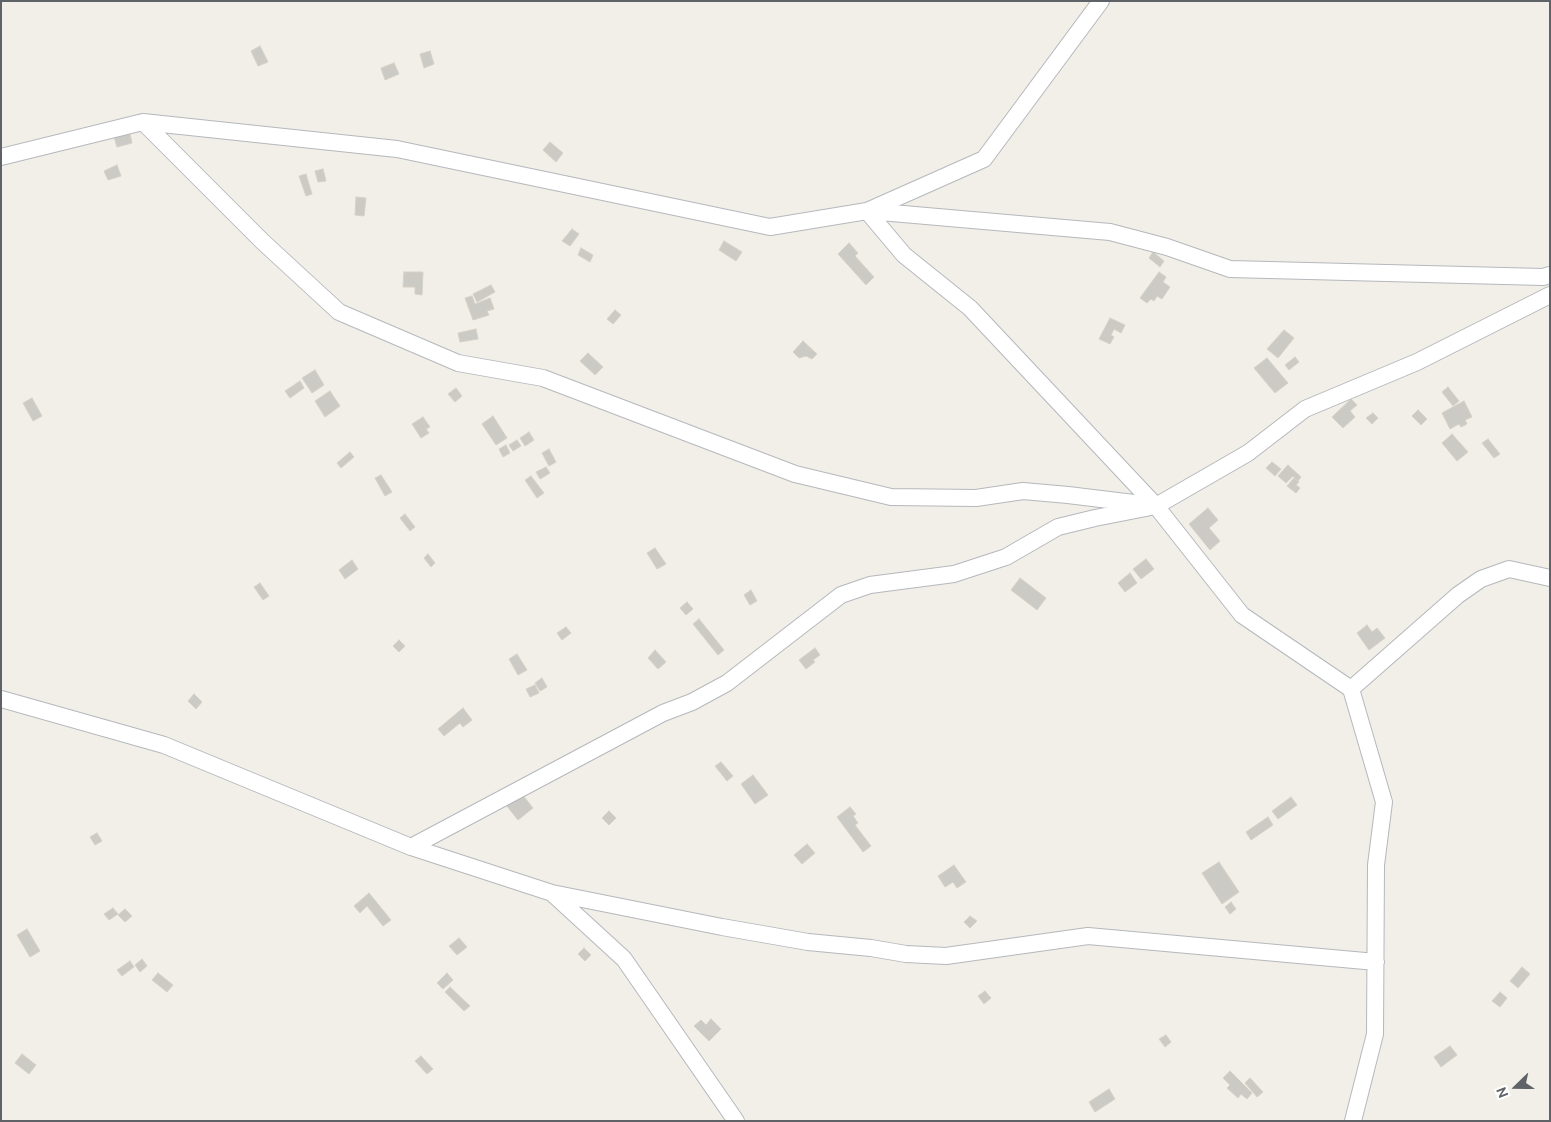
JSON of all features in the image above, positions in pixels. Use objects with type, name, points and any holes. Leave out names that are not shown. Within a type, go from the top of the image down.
[{"type":"street","points":[[867,211],[984,159],[1101,1]]},
{"type":"street","points":[[143,122],[263,242],[339,312],[458,363],[543,378],[795,474],[891,497],[976,498],[1023,491],[1156,506]]},
{"type":"street","points":[[1,157],[143,122],[397,149],[770,227],[867,211],[1110,232],[1167,248],[1230,269],[1550,276]]},
{"type":"street","points":[[867,211],[904,255],[970,308],[1156,506],[1242,615],[1351,689],[1384,802],[1376,865],[1375,1034],[1353,1121]]},
{"type":"street","points":[[410,847],[663,713],[692,702],[727,683],[841,595],[870,585],[954,574],[1006,557],[1058,528],[1095,518],[1156,506],[1248,453],[1304,409],[1417,362],[1550,295]]},
{"type":"street","points":[[1351,689],[1458,595],[1481,579],[1509,569],[1543,576],[1550,587]]},
{"type":"street","points":[[1,699],[164,745],[410,847],[552,893],[798,940],[872,948],[906,954],[946,956],[1088,936],[1376,962]]},
{"type":"street","points":[[552,893],[624,959],[736,1121]]},
{"type":"building","points":[[260,46],[268,62],[258,66],[251,51]]},
{"type":"building","points":[[430,51],[434,64],[424,68],[420,54]]},
{"type":"building","points":[[394,63],[399,74],[385,80],[381,68]]},
{"type":"building","points":[[130,134],[132,143],[117,147],[114,137]]},
{"type":"building","points":[[550,142],[563,153],[556,162],[543,150]]},
{"type":"building","points":[[117,165],[121,176],[108,180],[104,171]]},
{"type":"building","points":[[323,169],[326,181],[318,182],[315,171]]},
{"type":"building","points":[[306,174],[312,194],[306,196],[299,176]]},
{"type":"building","points":[[356,197],[366,198],[364,216],[355,215]]},
{"type":"building","points":[[572,229],[579,234],[570,246],[562,241]]},
{"type":"building","points":[[724,241],[742,252],[736,261],[719,250]]},
{"type":"building","points":[[849,243],[858,253],[855,256],[874,277],[866,285],[838,254]]},
{"type":"building","points":[[581,248],[593,255],[590,262],[578,255]]},
{"type":"building","points":[[1153,252],[1164,261],[1160,267],[1149,258]]},
{"type":"building","points":[[404,272],[423,272],[422,295],[415,294],[415,287],[403,287]]},
{"type":"building","points":[[1159,272],[1166,277],[1163,282],[1170,287],[1162,299],[1157,296],[1154,301],[1151,299],[1147,303],[1140,298]]},
{"type":"building","points":[[491,285],[495,292],[477,302],[473,294]]},
{"type":"building","points":[[472,296],[475,304],[490,298],[494,309],[487,311],[489,315],[473,320],[465,298]]},
{"type":"building","points":[[615,310],[621,315],[613,324],[607,319]]},
{"type":"building","points":[[1110,318],[1125,325],[1121,333],[1114,329],[1111,335],[1114,337],[1110,344],[1099,339]]},
{"type":"building","points":[[476,329],[478,339],[460,342],[458,333]]},
{"type":"building","points":[[1284,330],[1294,338],[1278,358],[1267,349]]},
{"type":"building","points":[[803,341],[817,354],[812,359],[806,356],[799,358],[793,352]]},
{"type":"building","points":[[588,353],[603,367],[595,375],[580,361]]},
{"type":"building","points":[[1295,357],[1299,362],[1289,370],[1285,365]]},
{"type":"building","points":[[1267,358],[1288,383],[1275,393],[1254,368]]},
{"type":"building","points":[[315,370],[324,385],[312,393],[302,378]]},
{"type":"building","points":[[300,381],[304,388],[290,398],[285,391]]},
{"type":"building","points":[[1448,387],[1459,401],[1453,406],[1442,392]]},
{"type":"building","points":[[456,388],[462,396],[455,402],[448,394]]},
{"type":"building","points":[[330,391],[340,406],[325,417],[315,401]]},
{"type":"building","points":[[32,398],[42,416],[33,421],[23,403]]},
{"type":"building","points":[[1351,399],[1357,405],[1350,411],[1355,417],[1343,428],[1332,417]]},
{"type":"building","points":[[1464,401],[1472,417],[1465,420],[1467,424],[1461,427],[1459,424],[1450,429],[1442,413]]},
{"type":"building","points":[[1418,410],[1427,419],[1421,425],[1412,416]]},
{"type":"building","points":[[1373,413],[1378,418],[1372,424],[1366,418]]},
{"type":"building","points":[[493,416],[507,438],[496,445],[482,424]]},
{"type":"building","points":[[423,417],[430,427],[426,429],[429,433],[421,438],[412,424]]},
{"type":"building","points":[[529,432],[534,440],[525,446],[520,438]]},
{"type":"building","points":[[1452,434],[1468,452],[1457,461],[1442,443]]},
{"type":"building","points":[[1488,439],[1500,454],[1494,458],[1482,443]]},
{"type":"building","points":[[517,440],[521,446],[513,451],[509,445]]},
{"type":"building","points":[[506,445],[510,453],[503,457],[499,449]]},
{"type":"building","points":[[549,449],[556,462],[549,466],[542,453]]},
{"type":"building","points":[[350,452],[354,457],[341,468],[337,463]]},
{"type":"building","points":[[1272,462],[1281,469],[1275,476],[1266,468]]},
{"type":"building","points":[[1288,465],[1301,477],[1298,481],[1293,476],[1286,483],[1278,476]]},
{"type":"building","points":[[546,467],[550,473],[540,479],[536,472]]},
{"type":"building","points":[[381,475],[392,492],[385,496],[375,478]]},
{"type":"building","points":[[531,476],[544,493],[537,498],[525,480]]},
{"type":"building","points":[[1294,478],[1299,482],[1296,485],[1300,488],[1296,493],[1287,486]]},
{"type":"building","points":[[1208,508],[1218,520],[1209,528],[1220,541],[1210,550],[1189,524]]},
{"type":"building","points":[[405,514],[415,527],[410,531],[400,518]]},
{"type":"building","points":[[655,548],[666,564],[657,569],[647,553]]},
{"type":"building","points":[[428,554],[435,563],[431,567],[424,558]]},
{"type":"building","points":[[1146,559],[1154,569],[1141,579],[1133,569]]},
{"type":"building","points":[[352,560],[358,569],[345,579],[339,570]]},
{"type":"building","points":[[1130,573],[1137,583],[1125,592],[1118,583]]},
{"type":"building","points":[[1020,578],[1046,598],[1037,610],[1011,590]]},
{"type":"building","points":[[260,583],[269,596],[263,600],[254,587]]},
{"type":"building","points":[[751,590],[757,601],[750,605],[744,595]]},
{"type":"building","points":[[687,602],[693,609],[686,615],[680,608]]},
{"type":"building","points":[[699,619],[724,650],[718,655],[693,624]]},
{"type":"building","points":[[1367,625],[1372,632],[1377,628],[1385,638],[1369,650],[1357,633]]},
{"type":"building","points":[[566,627],[571,633],[562,640],[557,633]]},
{"type":"building","points":[[399,640],[405,646],[399,652],[393,646]]},
{"type":"building","points":[[815,648],[820,655],[806,669],[799,660]]},
{"type":"building","points":[[655,650],[666,662],[658,669],[648,658]]},
{"type":"building","points":[[517,654],[527,670],[518,675],[509,659]]},
{"type":"building","points":[[542,678],[547,687],[540,691],[535,683]]},
{"type":"building","points":[[535,685],[539,693],[530,697],[526,689]]},
{"type":"building","points":[[194,694],[202,702],[196,709],[188,701]]},
{"type":"building","points":[[463,708],[472,720],[463,727],[460,723],[444,736],[438,729]]},
{"type":"building","points":[[721,762],[733,776],[727,781],[715,766]]},
{"type":"building","points":[[753,775],[768,795],[755,804],[741,784]]},
{"type":"building","points":[[521,793],[533,808],[518,820],[506,805]]},
{"type":"building","points":[[1291,797],[1297,805],[1278,819],[1272,811]]},
{"type":"building","points":[[850,807],[856,814],[853,816],[858,823],[855,825],[871,846],[863,852],[837,817]]},
{"type":"building","points":[[609,811],[616,818],[609,825],[602,818]]},
{"type":"building","points":[[1268,817],[1273,825],[1251,840],[1246,832]]},
{"type":"building","points":[[97,833],[102,841],[95,845],[90,837]]},
{"type":"building","points":[[807,844],[815,853],[802,864],[794,855]]},
{"type":"building","points":[[1219,862],[1239,892],[1222,904],[1202,873]]},
{"type":"building","points":[[954,865],[966,882],[957,888],[953,882],[945,887],[938,876]]},
{"type":"building","points":[[369,893],[391,920],[383,926],[367,906],[360,913],[354,906]]},
{"type":"building","points":[[1231,902],[1236,909],[1230,914],[1225,907]]},
{"type":"building","points":[[113,908],[118,914],[109,920],[104,914]]},
{"type":"building","points":[[125,909],[132,916],[125,922],[118,915]]},
{"type":"building","points":[[970,916],[977,921],[970,928],[964,922]]},
{"type":"building","points":[[27,929],[40,951],[30,957],[17,935]]},
{"type":"building","points":[[459,938],[467,947],[457,955],[449,946]]},
{"type":"building","points":[[584,948],[591,955],[585,961],[578,954]]},
{"type":"building","points":[[142,959],[147,966],[140,972],[135,965]]},
{"type":"building","points":[[130,961],[134,967],[122,976],[117,970]]},
{"type":"building","points":[[1522,967],[1530,974],[1518,988],[1510,981]]},
{"type":"building","points":[[158,973],[173,985],[167,992],[152,980]]},
{"type":"building","points":[[447,973],[453,980],[443,989],[437,983]]},
{"type":"building","points":[[450,987],[470,1006],[464,1011],[445,992]]},
{"type":"building","points":[[985,991],[991,998],[984,1004],[978,996]]},
{"type":"building","points":[[1500,992],[1507,998],[1500,1007],[1492,1001]]},
{"type":"building","points":[[711,1019],[721,1029],[709,1041],[694,1026],[701,1020],[706,1025]]},
{"type":"building","points":[[1166,1035],[1171,1042],[1165,1047],[1159,1039]]},
{"type":"building","points":[[1450,1046],[1457,1055],[1441,1067],[1434,1057]]},
{"type":"building","points":[[22,1054],[36,1065],[29,1074],[15,1063]]},
{"type":"building","points":[[421,1056],[433,1069],[427,1074],[415,1061]]},
{"type":"building","points":[[1230,1071],[1252,1093],[1247,1099],[1241,1094],[1238,1098],[1227,1088],[1230,1085],[1223,1078]]},
{"type":"building","points":[[1250,1078],[1263,1092],[1257,1097],[1245,1083]]},
{"type":"building","points":[[1109,1089],[1115,1099],[1095,1112],[1089,1102]]}]
